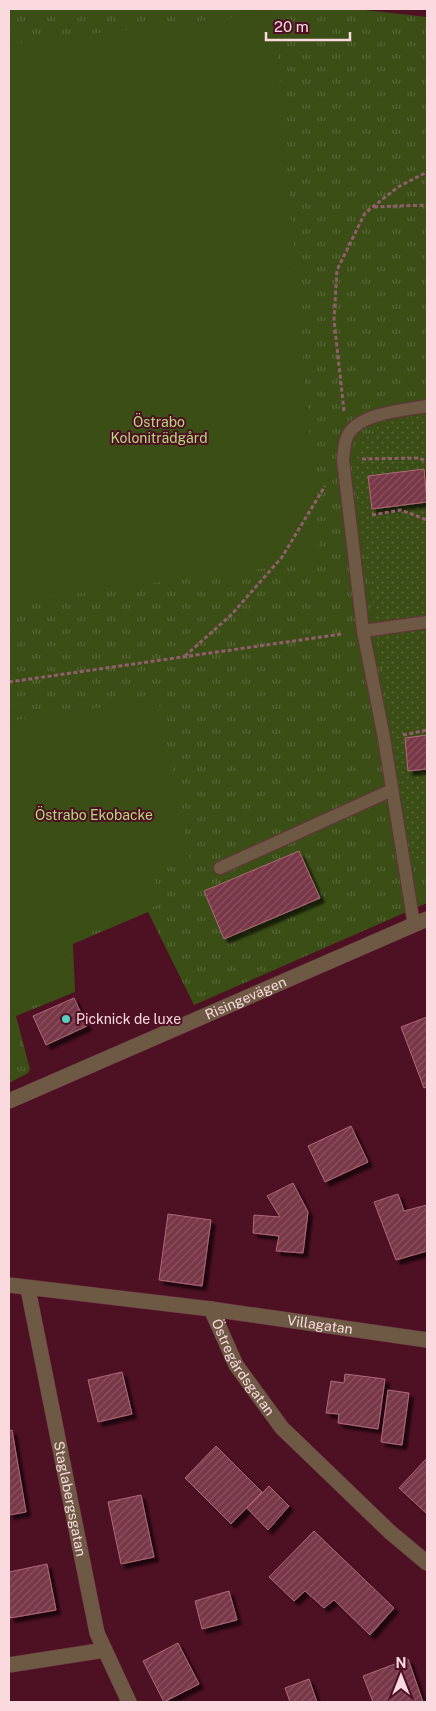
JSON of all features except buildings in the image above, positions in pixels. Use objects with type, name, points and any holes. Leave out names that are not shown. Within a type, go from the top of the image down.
[{"type":"street","name":"Risingevägen","points":[[9,1101],[421,922]]},
{"type":"street","name":"Östregårdsgatan","points":[[9,1285],[28,1289],[211,1309],[236,1365],[282,1428],[390,1532],[427,1563]]},
{"type":"street","name":"Staglabergsgatan","points":[[28,1289],[97,1633],[129,1702]]},
{"type":"street","name":"Villagatan","points":[[211,1309],[427,1340]]},
{"type":"street","points":[[9,1665],[105,1650]]},
{"type":"lane","points":[[421,922],[392,790],[363,631],[343,460],[347,436],[363,420],[427,406]]},
{"type":"lane","points":[[363,631],[427,622]]},
{"type":"lane","points":[[220,868],[392,790]]},
{"type":"path","points":[[347,436],[334,320],[337,270],[365,213],[398,188],[427,172]]},
{"type":"path","points":[[373,207],[427,205]]},
{"type":"path","points":[[185,656],[232,614],[282,557],[343,460],[420,458],[427,462]]},
{"type":"path","points":[[372,515],[400,510],[427,520]]},
{"type":"path","points":[[9,682],[363,631]]},
{"type":"green space","points":[[9,9],[356,9],[427,17],[427,903],[194,1005],[148,912],[73,944],[75,992],[16,1016],[30,1069],[28,1073],[9,1083]]},
{"type":"green space","name":"Östrabo Koloniträdgård","points":[[274,12],[320,561],[9,602],[9,44]]},
{"type":"green space","points":[[427,415],[427,876],[413,860],[400,787],[353,472],[359,446],[375,428],[393,420]]},
{"type":"green space","name":"Östrabo Ekobacke","points":[[158,699],[190,860],[160,868],[155,880],[158,905],[69,941],[72,990],[13,1014],[20,1049],[9,1054],[9,721]]},
{"type":"place","name":"Picknick de luxe","points":[[66,1019]]}]
